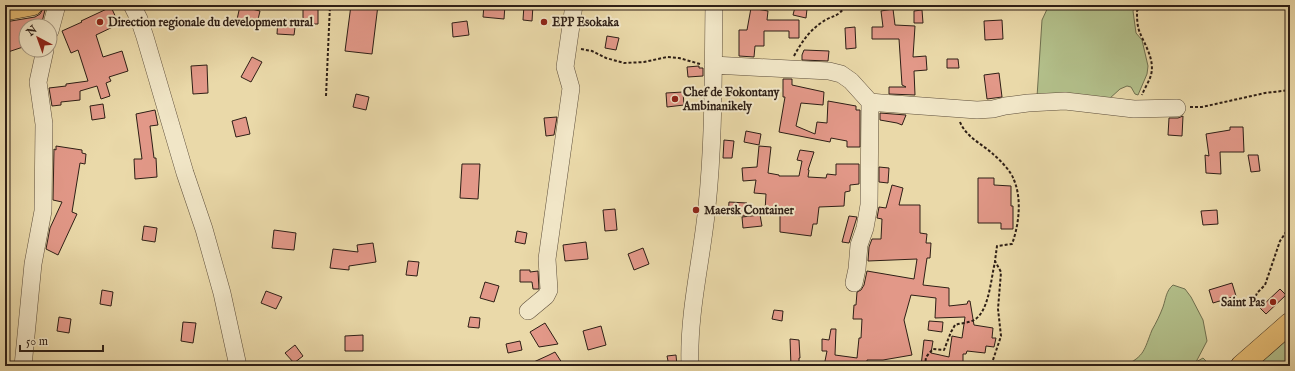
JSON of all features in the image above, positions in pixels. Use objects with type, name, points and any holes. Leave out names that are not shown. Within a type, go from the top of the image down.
[{"type":"main road","points":[[5,10],[32,5]]},
{"type":"main road","points":[[1241,366],[1290,323]]},
{"type":"street","points":[[54,18],[57,5]]},
{"type":"street","points":[[132,5],[143,31],[185,173],[204,229],[222,293],[238,366]]},
{"type":"street","points":[[528,311],[546,296],[549,290],[548,259],[571,88],[565,67],[574,5]]},
{"type":"street","points":[[690,366],[693,314],[711,165],[714,5]]},
{"type":"street","points":[[23,366],[33,264],[43,211],[44,124],[38,82],[43,58]]},
{"type":"street","points":[[714,65],[829,71],[841,74],[851,81],[870,102],[956,110],[993,109],[1006,106],[1059,102],[1134,109],[1177,108]]},
{"type":"street","points":[[854,283],[859,245],[869,205],[870,102]]},
{"type":"path","points":[[326,96],[330,5]]},
{"type":"path","points":[[786,69],[801,42],[821,23],[840,14],[846,5]]},
{"type":"path","points":[[1134,109],[1151,75],[1149,54],[1144,39],[1139,32],[1137,20],[1137,11],[1141,5]]},
{"type":"path","points":[[568,46],[592,51],[606,58],[624,63],[644,62],[667,57],[714,65]]},
{"type":"path","points":[[1177,108],[1202,107],[1265,93],[1290,90]]},
{"type":"path","points":[[925,366],[926,357],[933,349],[944,350],[951,332],[956,325],[975,320],[981,314],[986,301],[997,246],[1012,244],[1015,236],[1019,201],[1014,180],[995,155],[968,135],[962,126],[956,110]]},
{"type":"path","points":[[1254,301],[1257,293],[1265,285],[1280,240],[1290,226]]},
{"type":"path","points":[[991,366],[1001,336],[998,309],[1001,272],[995,261]]},
{"type":"green space","points":[[1049,5],[1136,5],[1133,11],[1136,33],[1142,40],[1148,66],[1147,74],[1138,95],[1135,94],[1131,87],[1127,86],[1120,89],[1109,99],[1037,97],[1042,20]]},
{"type":"green space","points":[[1173,285],[1185,289],[1203,320],[1207,341],[1196,362],[1203,358],[1208,363],[1216,366],[1124,366],[1136,359],[1143,352],[1162,310],[1168,292]]},
{"type":"green space","points":[[1290,334],[1290,366],[1254,366]]},
{"type":"building","points":[[351,5],[378,5],[372,54],[345,51]]},
{"type":"building","points":[[484,5],[505,5],[504,19],[483,17]]},
{"type":"building","points":[[524,5],[533,5],[532,21],[523,20]]},
{"type":"building","points":[[46,6],[43,18],[29,18],[40,14]]},
{"type":"building","points":[[240,6],[260,11],[256,28],[236,24]]},
{"type":"building","points":[[111,7],[119,24],[96,35],[103,57],[122,51],[128,71],[109,77],[111,81],[106,83],[110,96],[101,99],[97,86],[80,91],[80,100],[61,102],[61,105],[52,106],[49,88],[88,81],[78,50],[71,53],[62,31]]},
{"type":"building","points":[[303,7],[318,7],[318,24],[303,24]]},
{"type":"building","points":[[795,7],[807,9],[806,18],[793,15]]},
{"type":"building","points":[[751,8],[768,11],[767,20],[799,20],[799,38],[789,38],[789,31],[764,31],[764,46],[755,46],[754,57],[739,56],[739,30],[747,30]]},
{"type":"building","points":[[893,9],[895,25],[915,26],[913,57],[926,56],[927,70],[914,71],[915,95],[889,94],[889,87],[906,87],[902,85],[899,39],[872,39],[872,27],[883,27],[881,11]]},
{"type":"building","points":[[922,10],[923,23],[914,23],[914,11]]},
{"type":"building","points":[[278,19],[296,20],[294,35],[277,34]]},
{"type":"building","points":[[18,20],[18,49],[5,53],[5,22]]},
{"type":"building","points":[[1002,20],[1003,39],[985,40],[984,21]]},
{"type":"building","points":[[467,21],[469,35],[453,37],[452,23]]},
{"type":"building","points":[[855,27],[856,48],[846,49],[845,28]]},
{"type":"building","points":[[607,36],[619,38],[616,50],[605,48]]},
{"type":"building","points":[[804,50],[829,51],[828,61],[802,60]]},
{"type":"building","points":[[252,57],[262,62],[251,82],[241,77]]},
{"type":"building","points":[[947,59],[958,59],[959,68],[947,68]]},
{"type":"building","points":[[207,65],[208,93],[193,94],[191,66]]},
{"type":"building","points":[[699,66],[699,68],[703,68],[703,76],[688,77],[687,67]]},
{"type":"building","points":[[999,73],[1002,97],[987,99],[984,75]]},
{"type":"building","points":[[783,79],[792,79],[792,85],[824,92],[823,105],[801,103],[796,126],[815,134],[817,122],[827,123],[828,101],[856,106],[856,110],[860,110],[860,147],[847,147],[847,141],[831,138],[830,142],[779,132],[785,97],[783,97]]},
{"type":"building","name":"Chef de Fokontany Ambinanikely","points":[[683,92],[684,105],[667,107],[666,93]]},
{"type":"building","points":[[356,94],[369,97],[366,110],[353,107]]},
{"type":"building","points":[[103,104],[105,118],[92,120],[90,106]]},
{"type":"building","points":[[155,110],[158,125],[150,126],[154,158],[156,158],[157,177],[135,179],[134,159],[142,159],[136,114]]},
{"type":"building","points":[[880,113],[906,115],[902,125],[880,120]]},
{"type":"building","points":[[1183,116],[1182,136],[1168,135],[1169,118],[1178,118]]},
{"type":"building","points":[[246,117],[250,134],[236,137],[232,121]]},
{"type":"building","points":[[557,117],[554,135],[546,136],[544,118]]},
{"type":"building","points":[[1230,127],[1243,127],[1244,152],[1220,152],[1221,174],[1206,173],[1205,155],[1209,156],[1206,134],[1230,130]]},
{"type":"building","points":[[746,131],[761,134],[759,145],[744,142]]},
{"type":"building","points":[[724,140],[734,141],[732,158],[723,158]]},
{"type":"building","points":[[56,146],[82,150],[82,153],[86,154],[85,164],[80,163],[72,212],[77,214],[58,255],[46,249],[50,228],[62,202],[53,200],[54,149],[56,150]]},
{"type":"building","points":[[759,146],[771,147],[768,173],[779,176],[799,176],[802,161],[797,160],[800,150],[814,152],[808,170],[808,177],[826,178],[827,174],[836,175],[836,164],[859,164],[859,184],[850,185],[850,191],[845,192],[844,206],[819,207],[817,224],[813,224],[811,236],[780,232],[780,211],[765,211],[766,194],[754,193],[756,180],[743,181],[742,168],[757,167]]},
{"type":"building","points":[[1248,155],[1258,155],[1260,171],[1251,172]]},
{"type":"building","points":[[462,164],[480,164],[478,199],[460,198]]},
{"type":"building","points":[[879,167],[889,168],[888,183],[879,182]]},
{"type":"building","points":[[978,178],[994,178],[994,185],[1011,186],[1013,229],[1001,229],[1001,223],[978,223]]},
{"type":"building","points":[[892,185],[903,188],[899,205],[920,205],[920,233],[927,234],[926,243],[931,243],[930,258],[927,258],[923,285],[949,288],[949,306],[967,304],[968,301],[970,301],[974,325],[993,328],[992,338],[996,338],[994,347],[986,346],[985,353],[967,351],[966,354],[963,354],[963,366],[921,366],[924,340],[933,341],[931,353],[949,357],[952,336],[962,338],[965,317],[935,318],[936,298],[911,295],[904,320],[912,355],[883,360],[867,360],[867,364],[857,364],[857,366],[824,366],[827,351],[822,351],[822,339],[829,340],[831,329],[836,329],[835,355],[857,358],[859,338],[861,338],[862,319],[853,319],[854,305],[856,305],[857,292],[861,290],[864,285],[867,271],[914,279],[917,259],[868,261],[869,247],[872,239],[881,239],[882,219],[877,218],[879,207],[886,208]]},
{"type":"building","points":[[729,202],[747,203],[747,216],[728,215]]},
{"type":"building","points":[[615,209],[617,230],[605,231],[603,210]]},
{"type":"building","points":[[1217,210],[1218,224],[1203,225],[1201,211]]},
{"type":"building","points":[[760,215],[762,226],[743,228],[742,217]]},
{"type":"building","points":[[849,216],[857,217],[849,243],[842,242]]},
{"type":"building","points":[[144,226],[157,228],[155,242],[142,240]]},
{"type":"building","points":[[274,230],[296,233],[294,250],[272,248]]},
{"type":"building","points":[[517,231],[527,233],[525,244],[515,242]]},
{"type":"building","points":[[586,242],[588,259],[565,261],[563,245]]},
{"type":"building","points":[[373,243],[376,262],[349,266],[349,270],[330,268],[333,249],[358,252],[357,245]]},
{"type":"building","points":[[643,248],[649,264],[634,270],[628,254]]},
{"type":"building","points":[[408,261],[419,262],[417,276],[406,275]]},
{"type":"building","points":[[520,270],[530,270],[530,272],[538,271],[539,289],[533,289],[532,282],[520,282]]},
{"type":"building","points":[[485,282],[499,286],[494,302],[480,298]]},
{"type":"building","points":[[1232,283],[1236,296],[1213,303],[1209,290]]},
{"type":"building","name":"Saint Pas","points":[[1280,289],[1286,295],[1266,314],[1260,308]]},
{"type":"building","points":[[102,290],[113,292],[111,306],[100,304]]},
{"type":"building","points":[[266,291],[282,297],[276,309],[261,303]]},
{"type":"building","points":[[774,310],[783,311],[782,321],[772,319]]},
{"type":"building","points":[[59,317],[71,319],[69,333],[57,331]]},
{"type":"building","points":[[470,317],[480,318],[479,328],[468,327]]},
{"type":"building","points":[[929,321],[943,322],[942,332],[928,330]]},
{"type":"building","points":[[183,322],[196,323],[193,343],[181,341]]},
{"type":"building","points":[[545,323],[558,344],[539,347],[530,332]]},
{"type":"building","points":[[601,326],[606,345],[588,350],[583,331]]},
{"type":"building","points":[[363,335],[363,351],[345,351],[345,336]]},
{"type":"building","points":[[790,339],[799,340],[799,366],[791,366]]},
{"type":"building","points":[[520,341],[522,350],[508,353],[506,344]]},
{"type":"building","points":[[295,345],[303,356],[294,363],[285,353]]},
{"type":"building","points":[[555,352],[564,366],[525,366],[549,355]]},
{"type":"building","points":[[676,355],[677,366],[669,366],[667,356]]},
{"type":"place","name":"Direction regionale du development rural","points":[[100,22]]},
{"type":"place","name":"EPP Esokaka","points":[[544,22]]},
{"type":"place","name":"Chef de Fokontany Ambinanikely","points":[[675,99]]},
{"type":"place","name":"Maersk Container","points":[[696,210]]},
{"type":"place","name":"Saint Pas","points":[[1273,302]]}]
